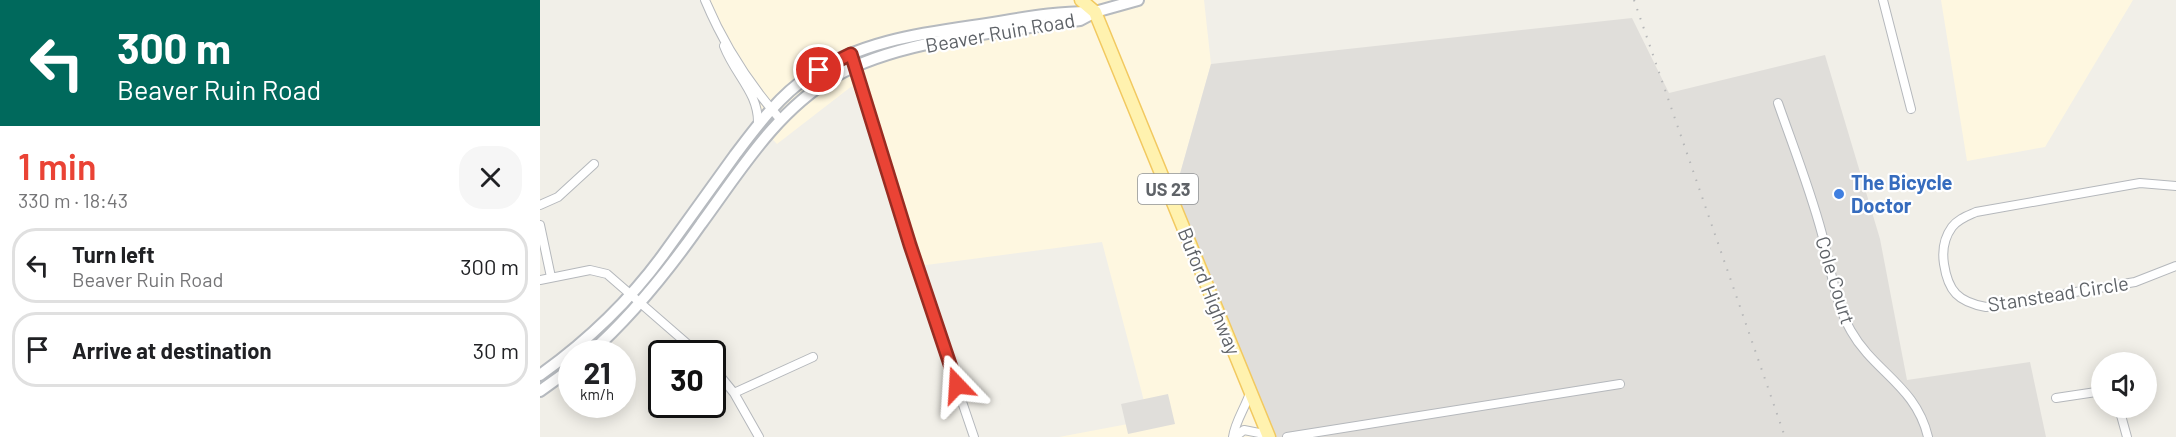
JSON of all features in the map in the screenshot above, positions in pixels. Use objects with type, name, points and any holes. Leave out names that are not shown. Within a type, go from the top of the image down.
[{"type":"main road","points":[[1058,12],[1065,9],[1070,0]]},
{"type":"main road","name":"Buford Highway","points":[[1081,0],[1095,6],[1269,436]]},
{"type":"main road","points":[[1095,6],[1138,0]]},
{"type":"main road","name":"Beaver Ruin Road","points":[[540,375],[600,325],[630,294],[662,256],[758,124],[807,78],[851,54],[878,43],[907,36],[1095,6]]},
{"type":"main road","name":"Beaver Ruin Road","points":[[603,340],[640,303],[677,258],[759,144],[780,119],[807,95],[834,77],[898,50],[1080,20],[1095,6]]},
{"type":"main road","points":[[540,392],[558,378]]},
{"type":"street","points":[[705,0],[721,33],[751,83],[780,119]]},
{"type":"street","points":[[1882,0],[1911,109]]},
{"type":"street","points":[[721,33],[725,49],[733,65],[755,99],[759,113],[758,124]]},
{"type":"street","points":[[851,54],[910,245],[974,437]]},
{"type":"street","name":"Cole Court","points":[[1778,103],[1807,188],[1850,330],[1867,353],[1909,395],[1920,414],[1928,437]]},
{"type":"street","points":[[540,205],[558,197],[594,164]]},
{"type":"street","name":"Stanstead Circle","points":[[2176,186],[2140,183],[1976,212],[1952,226],[1945,240],[1943,255],[1947,282],[1958,296],[1972,305],[1986,307],[2135,282],[2176,266]]},
{"type":"street","points":[[540,225],[550,277]]},
{"type":"street","points":[[540,280],[590,270],[607,274],[683,340]]},
{"type":"street","points":[[734,393],[813,357]]},
{"type":"street","points":[[726,383],[759,437]]},
{"type":"street","points":[[1287,437],[1620,384]]},
{"type":"street","points":[[1234,437],[1234,427],[1251,391]]},
{"type":"street","points":[[2056,398],[2091,393]]},
{"type":"street","points":[[2122,418],[2127,437]]},
{"type":"street","points":[[1234,437],[1244,430],[1269,436]]},
{"type":"shaded area","points":[[705,0],[1204,0],[1211,64],[1174,195],[1274,437],[1059,437],[1149,420],[1102,242],[911,267],[888,185],[852,86],[777,144],[761,127]]},
{"type":"shaded area","points":[[1941,0],[2133,0],[2045,147],[1967,161]]},
{"type":"shaded area","points":[[1632,18],[1669,93],[1825,55],[1880,239],[1907,380],[2030,362],[2046,437],[1274,437],[1174,195],[1211,64]]},
{"type":"shaded area","points":[[1168,394],[1175,424],[1128,434],[1121,404]]},
{"type":"railway","points":[[1634,0],[1785,437]]},
{"type":"place","name":"The Bicycle Doctor","points":[[1839,194]]},
{"type":"route","points":[[819,70],[851,54],[910,245],[957,385]]}]
